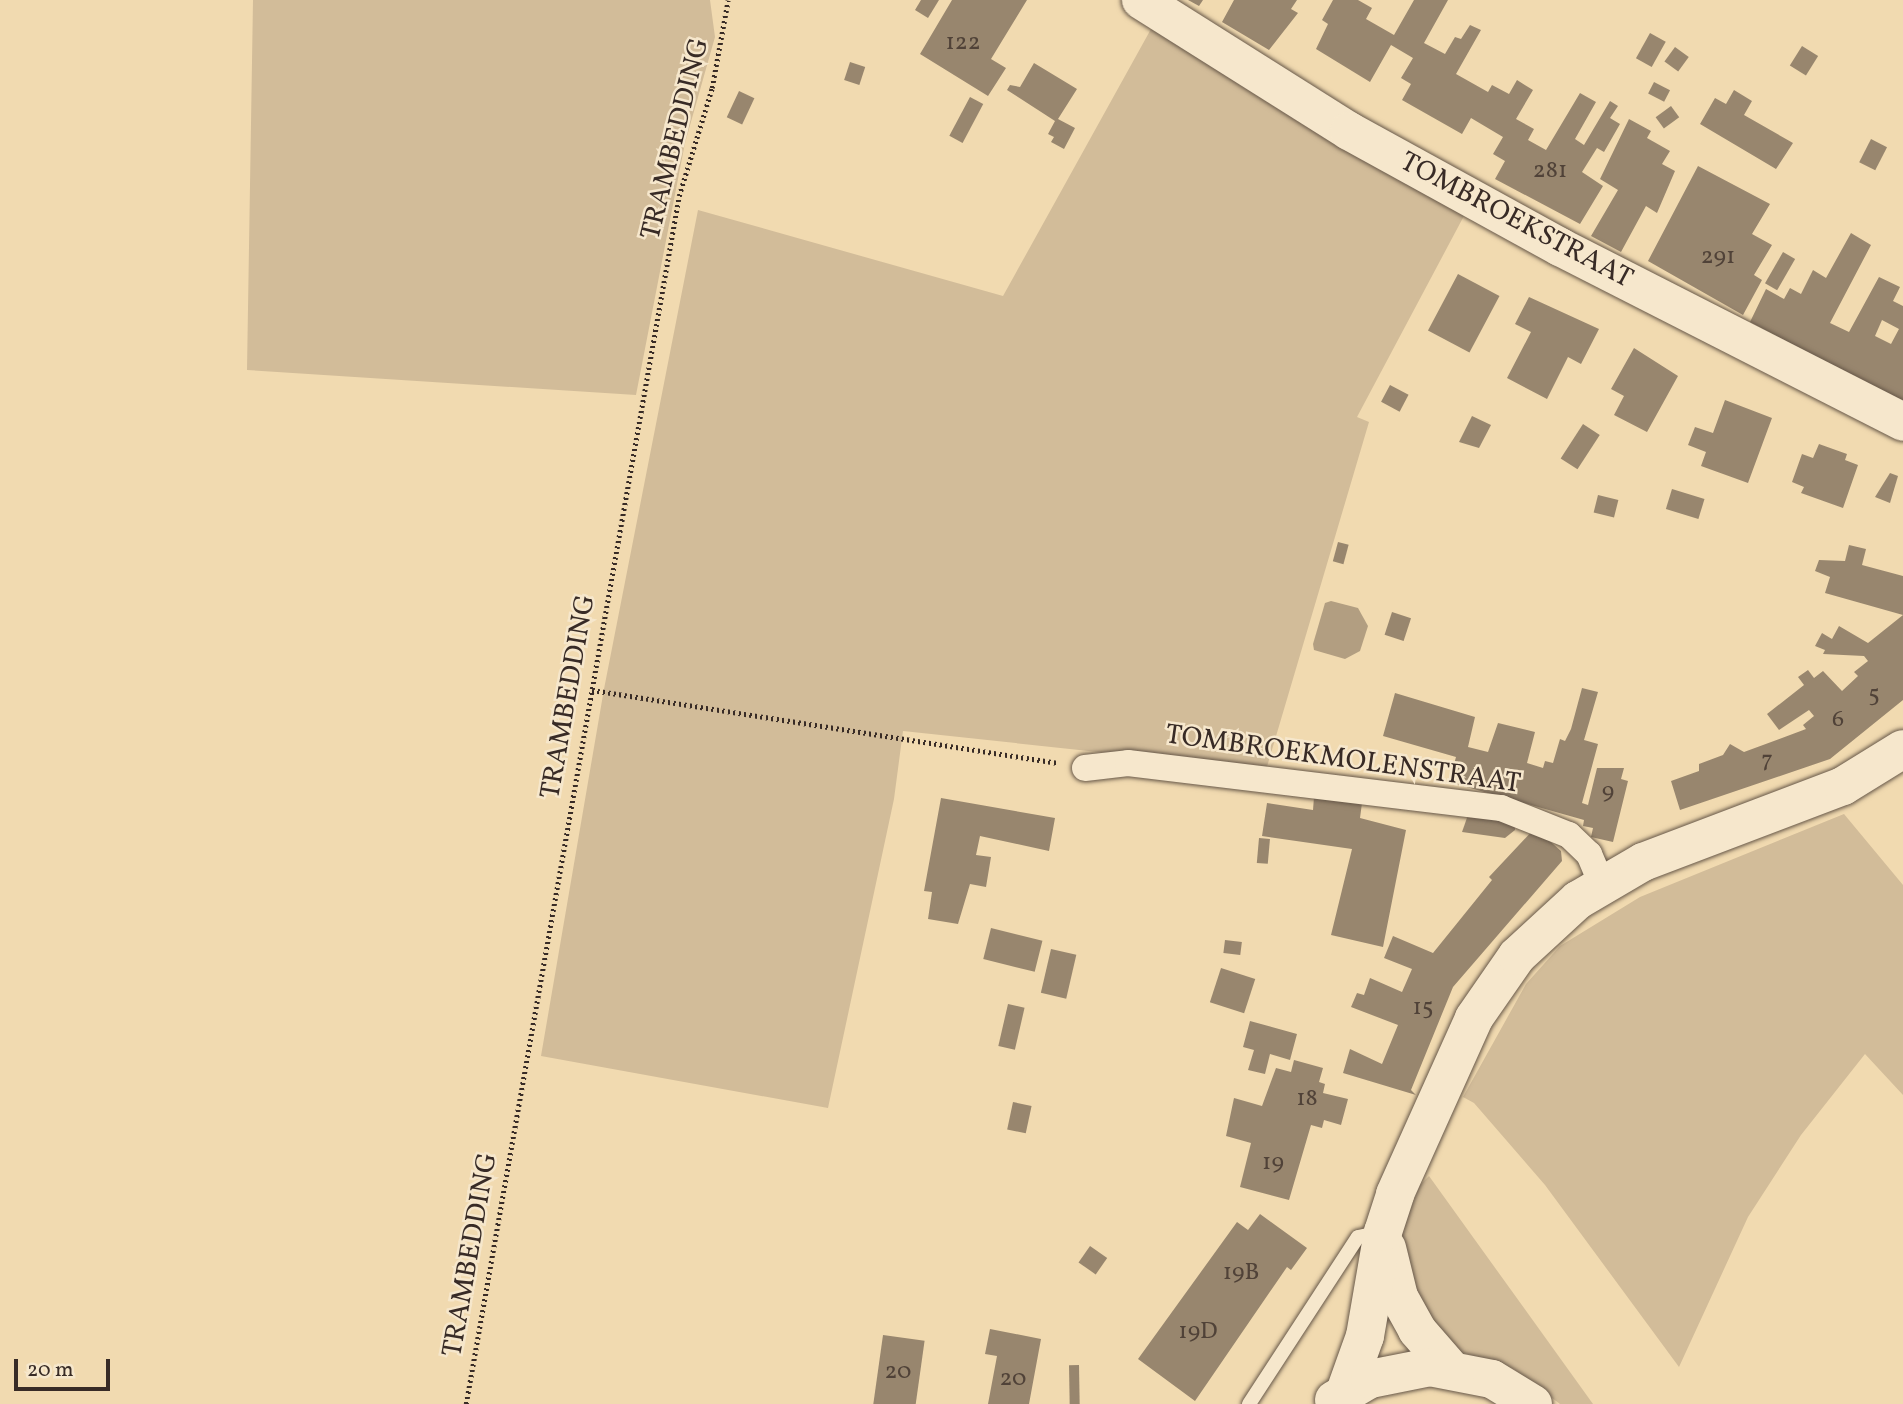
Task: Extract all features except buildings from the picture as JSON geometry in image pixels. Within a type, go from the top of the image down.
[{"type":"street","name":"TOMBROEKSTRAAT","points":[[1141,0],[1419,170],[1560,247],[1903,422]]},
{"type":"street","points":[[1337,1398],[1365,1336],[1383,1232],[1447,1073],[1497,980],[1546,927],[1602,884],[1643,862],[1843,786],[1903,748]]},
{"type":"street","name":"TOMBROEKMOLENSTRAAT","points":[[1085,768],[1128,763],[1501,808],[1569,835],[1589,854],[1602,884]]},
{"type":"street","points":[[1383,1232],[1399,1297],[1417,1330],[1450,1368]]},
{"type":"street","points":[[1337,1398],[1396,1371],[1450,1368],[1492,1379],[1533,1404]]},
{"type":"lane","points":[[1249,1404],[1358,1237],[1383,1232]]},
{"type":"path","name":"TRAMBEDDING","points":[[466,1404],[679,196],[712,88],[728,0]]},
{"type":"path","points":[[592,690],[1085,768]]},
{"type":"shaded area","points":[[253,0],[710,0],[715,37],[685,143],[636,395],[247,370]]},
{"type":"shaded area","points":[[1151,29],[1465,214],[1357,417],[1369,422],[1266,770],[903,731],[894,799],[828,1108],[541,1056],[604,689],[698,210],[1003,296]]},
{"type":"shaded area","points":[[1331,601],[1358,608],[1368,626],[1360,651],[1345,659],[1314,650],[1313,644],[1325,603]]},
{"type":"shaded area","points":[[1844,814],[1903,885],[1903,1095],[1865,1054],[1801,1135],[1748,1217],[1679,1367],[1545,1185],[1474,1103],[1463,1097],[1526,984],[1560,946],[1640,897]]},
{"type":"shaded area","points":[[1429,1176],[1593,1404],[1560,1404],[1514,1369],[1452,1349],[1435,1335],[1404,1269],[1402,1230],[1420,1185]]}]
